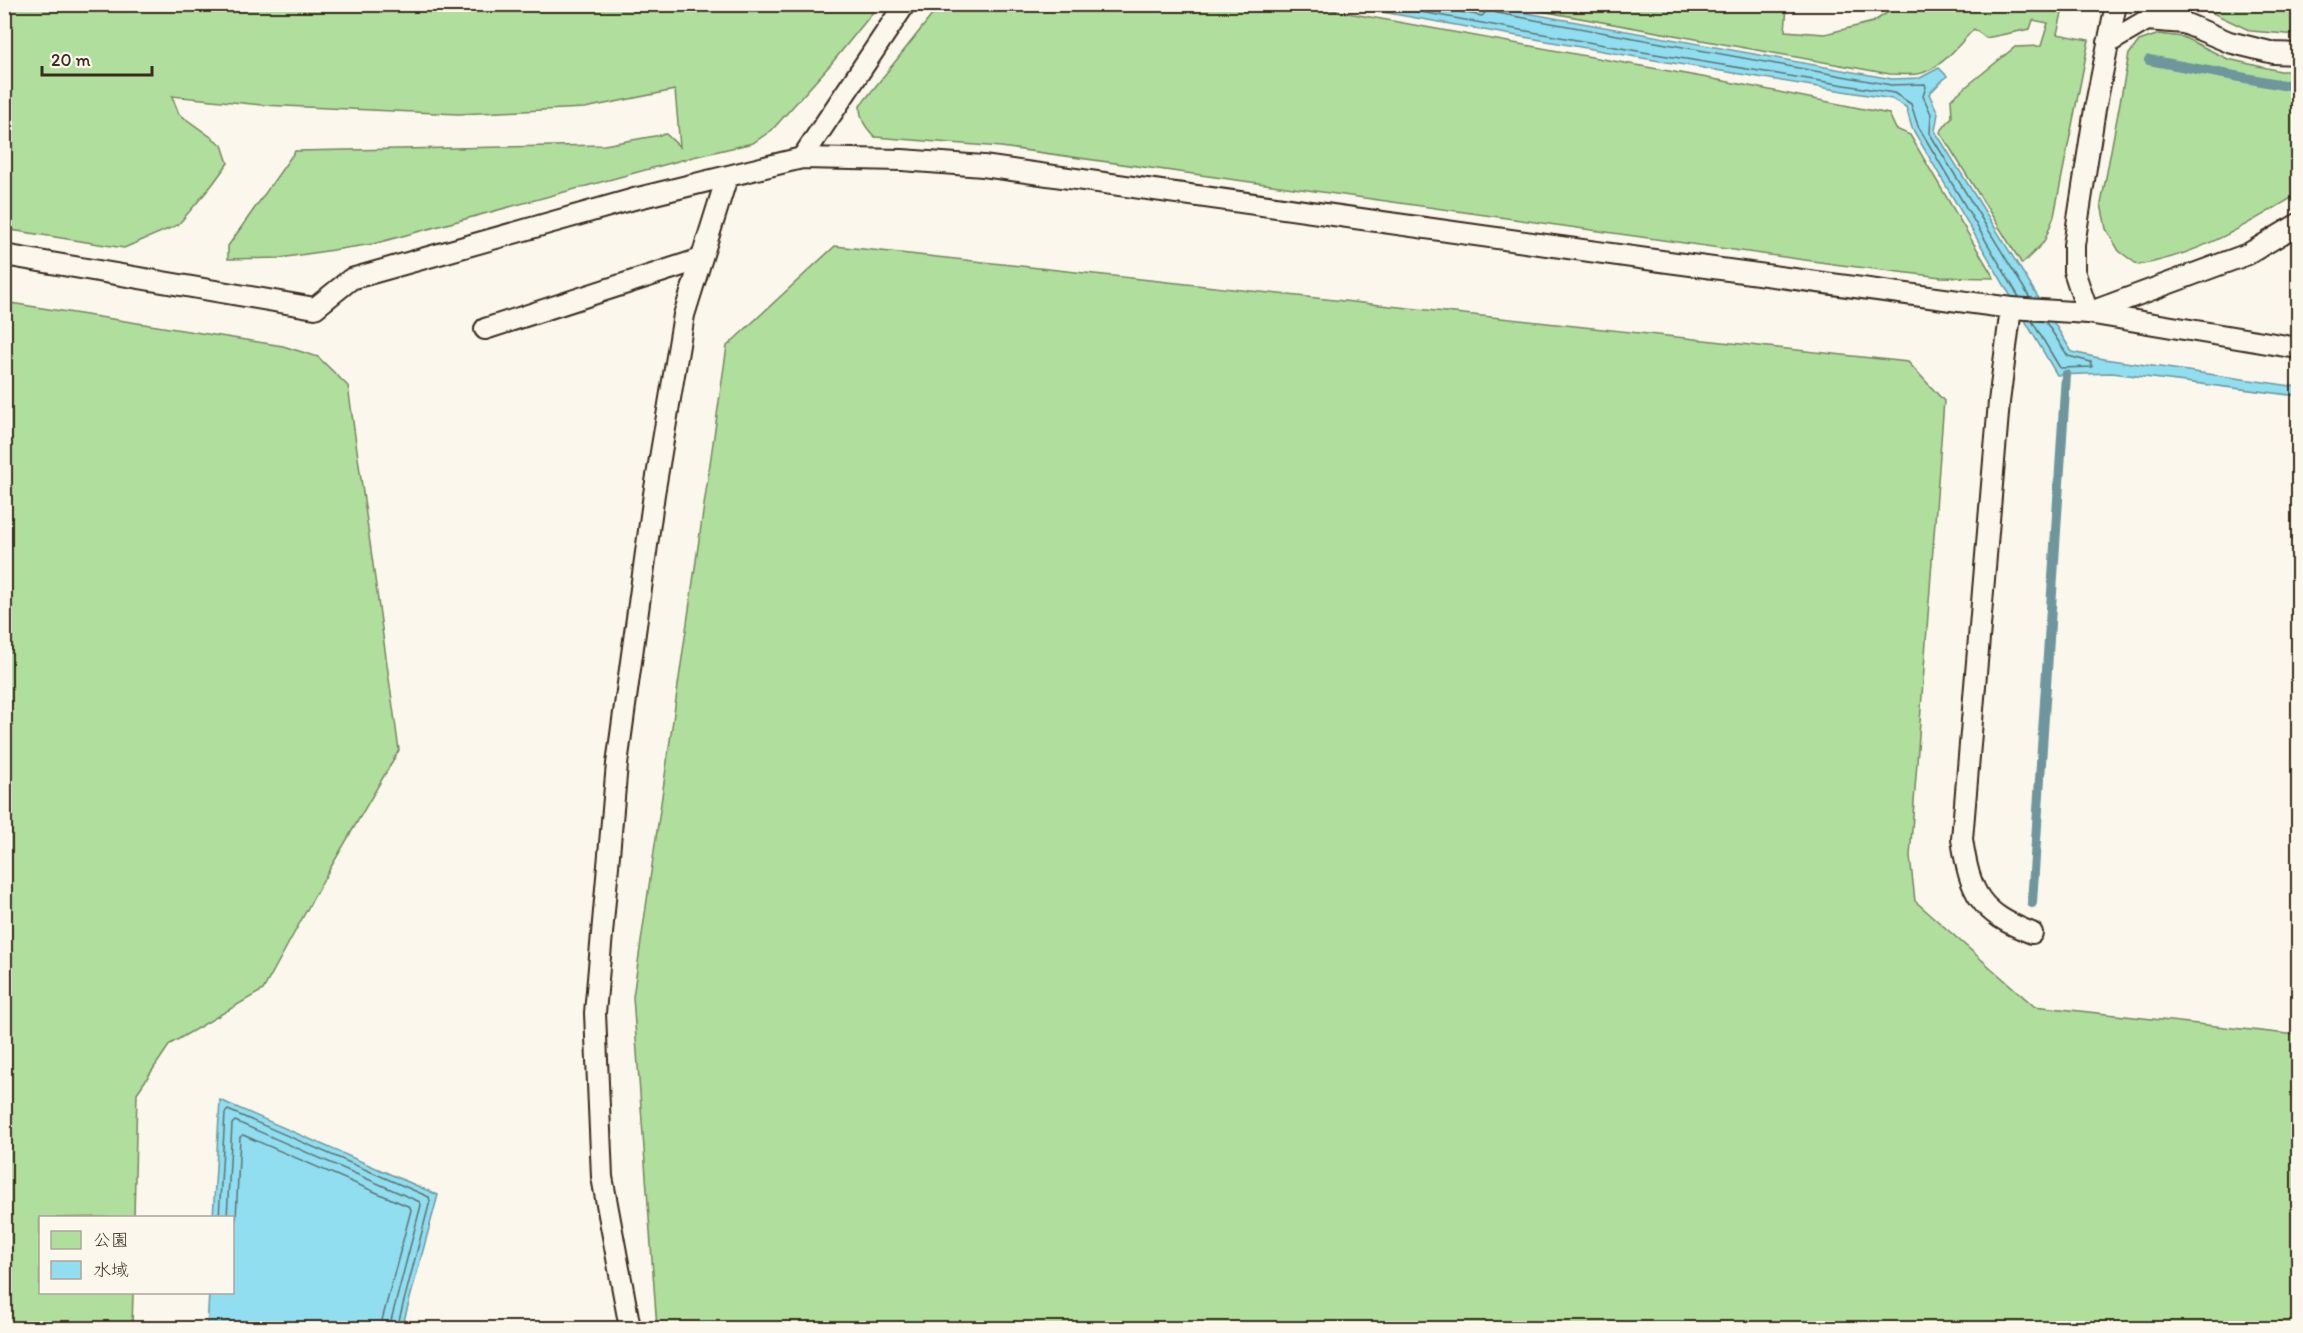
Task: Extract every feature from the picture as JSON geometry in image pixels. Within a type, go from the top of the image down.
[{"type":"lane","points":[[802,158],[905,4]]},
{"type":"lane","points":[[2088,313],[2074,271],[2074,245],[2095,109],[2116,4]]},
{"type":"lane","points":[[2167,4],[2184,23]]},
{"type":"lane","points":[[2108,43],[2147,20],[2184,23],[2229,42],[2274,53],[2298,54]]},
{"type":"lane","points":[[4,255],[315,308],[351,279],[634,200],[802,158],[902,160],[983,166],[2012,308],[2088,313],[2298,348]]},
{"type":"lane","points":[[630,1329],[602,1177],[596,1013],[616,764],[654,494],[684,315],[727,177]]},
{"type":"lane","points":[[2088,313],[2248,254],[2298,224]]},
{"type":"lane","points":[[485,328],[701,259]]},
{"type":"lane","points":[[2012,308],[1999,402],[1962,839],[1967,873],[1984,906],[2008,924],[2032,933]]},
{"type":"green space","points":[[4,5],[879,5],[831,64],[772,130],[753,143],[693,157],[373,244],[280,258],[228,259],[228,246],[295,151],[604,145],[666,134],[680,147],[675,90],[585,108],[458,114],[262,105],[172,96],[179,114],[222,145],[228,163],[178,225],[124,248],[5,229]]},
{"type":"green space","points":[[940,5],[1304,5],[1724,81],[1889,114],[1896,129],[1910,135],[1994,278],[1941,277],[1841,265],[1001,147],[875,137],[864,123],[860,106]]},
{"type":"green space","points":[[1508,5],[1772,5],[1787,7],[1785,31],[1825,34],[1873,22],[1899,5],[2064,5],[2057,34],[2089,40],[2054,216],[2044,242],[2022,264],[1940,132],[1952,117],[1951,99],[2015,47],[2041,46],[2048,23],[2033,20],[2030,29],[1986,38],[1974,29],[1949,56],[1926,72],[1890,74]]},
{"type":"green space","points":[[2201,5],[2298,5],[2298,35],[2251,31],[2206,10]]},
{"type":"green space","points":[[2159,34],[2183,37],[2228,59],[2280,71],[2298,71],[2298,194],[2241,227],[2202,246],[2138,265],[2119,251],[2106,229],[2101,204],[2129,54],[2139,41]]},
{"type":"green space","points":[[835,246],[1908,362],[1944,401],[1910,856],[1915,901],[2034,1006],[2298,1035],[2298,1328],[657,1328],[633,997],[727,346]]},
{"type":"green space","points":[[4,302],[283,346],[318,357],[348,386],[399,750],[263,990],[170,1044],[137,1093],[134,1216],[39,1216],[39,1294],[133,1294],[132,1328],[5,1328]]},
{"type":"water","points":[[1343,5],[1482,5],[1892,79],[1920,78],[1939,68],[1947,76],[1929,94],[1938,113],[1935,131],[2072,352],[2104,359],[2298,387],[2298,396],[2112,373],[2057,375],[1912,128],[1906,107],[1892,99]]},
{"type":"water","points":[[220,1100],[438,1195],[402,1328],[207,1328],[209,1294],[234,1294],[234,1216],[213,1216]]},
{"type":"waterway","points":[[2149,60],[2283,85],[2298,84]]},
{"type":"waterway","points":[[2032,903],[2066,375]]}]
